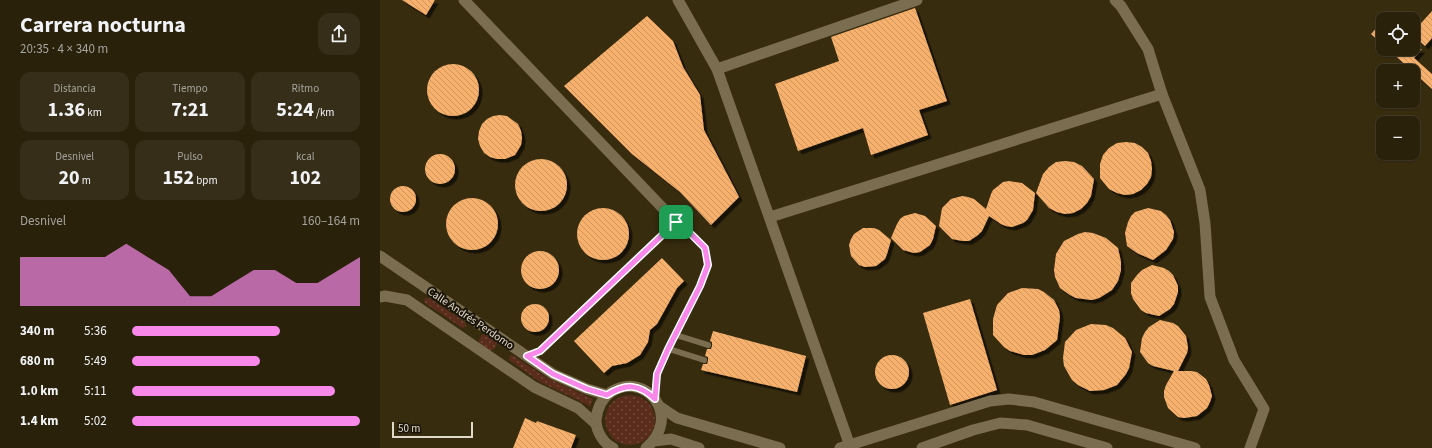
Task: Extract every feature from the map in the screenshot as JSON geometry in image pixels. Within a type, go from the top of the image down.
[{"type":"street","points":[[464,0],[676,222]]},
{"type":"street","points":[[678,0],[716,69],[770,217],[845,447],[990,401],[1009,399],[1034,402],[1195,448]]},
{"type":"street","points":[[716,69],[917,0]]},
{"type":"street","points":[[1115,0],[1121,6],[1148,49],[1162,94],[1200,190],[1205,223],[1210,297],[1234,360],[1264,409],[1250,448]]},
{"type":"street","points":[[770,217],[1162,94]]},
{"type":"street","name":"Calle Andrés Perdomo","points":[[380,256],[553,374],[587,389],[607,395]]},
{"type":"street","name":"Calle Andrés Perdomo","points":[[380,298],[385,296],[407,300],[534,386],[578,408],[596,424]]},
{"type":"street","points":[[613,448],[603,444],[596,424],[597,413],[600,403],[607,395],[616,389],[626,386],[637,387],[647,392],[657,403],[677,418],[774,447]]},
{"type":"street","points":[[650,445],[659,433],[662,424],[662,415],[657,403]]},
{"type":"street","points":[[922,448],[973,430],[1000,423],[1027,426],[1107,448]]},
{"type":"street","points":[[650,445],[671,440],[699,448]]},
{"type":"lane","points":[[527,356],[540,351],[676,222],[705,248],[708,265],[700,286],[657,374],[657,403]]},
{"type":"lane","points":[[676,335],[708,345]]},
{"type":"lane","points":[[668,349],[704,360]]},
{"type":"shaded area","points":[[429,298],[465,322],[466,326],[463,328],[461,327],[425,303],[424,300]]},
{"type":"shaded area","points":[[484,333],[497,342],[496,347],[492,350],[489,351],[479,344],[479,339]]},
{"type":"shaded area","points":[[510,355],[547,378],[593,399],[590,407],[540,382],[509,360]]},
{"type":"shaded area","points":[[625,395],[635,395],[648,402],[655,415],[655,425],[648,438],[635,445],[625,445],[616,441],[609,434],[605,425],[605,415],[609,406],[616,399]]},
{"type":"building","points":[[402,0],[435,0],[426,15]]},
{"type":"building","points":[[915,8],[947,101],[919,110],[928,135],[871,155],[863,128],[798,151],[775,84],[839,61],[831,37]]},
{"type":"building","points":[[1432,11],[1432,38],[1425,46],[1420,41],[1420,24]]},
{"type":"building","points":[[647,16],[673,41],[683,67],[700,95],[704,130],[739,197],[711,225],[680,192],[632,154],[564,86]]},
{"type":"building","points":[[1376,29],[1376,39],[1371,34]]},
{"type":"building","points":[[1396,56],[1416,56],[1414,58],[1432,74],[1432,89],[1420,78],[1420,64],[1404,64]]},
{"type":"building","points":[[448,64],[458,64],[472,71],[479,85],[479,95],[472,109],[458,116],[448,116],[438,112],[431,105],[427,95],[427,85],[431,75],[438,68]]},
{"type":"building","points":[[493,116],[507,116],[518,124],[522,138],[521,145],[515,155],[505,159],[490,157],[484,153],[478,139],[482,124]]},
{"type":"building","points":[[1117,143],[1135,143],[1148,153],[1152,169],[1151,177],[1141,190],[1133,194],[1125,195],[1109,189],[1100,178],[1100,164],[1103,155],[1109,148]]},
{"type":"building","points":[[440,154],[450,159],[455,169],[450,179],[440,184],[430,179],[425,169],[430,159]]},
{"type":"building","points":[[536,159],[546,159],[560,166],[567,180],[567,190],[560,204],[546,211],[536,211],[526,207],[519,200],[515,190],[515,180],[519,170],[526,163]]},
{"type":"building","points":[[1056,162],[1074,162],[1082,166],[1094,179],[1091,196],[1087,203],[1081,209],[1073,213],[1065,214],[1049,208],[1036,193],[1043,174],[1049,167]]},
{"type":"building","points":[[1009,181],[1022,183],[1035,193],[1033,210],[1027,220],[1023,223],[1012,227],[1006,226],[989,216],[982,231],[969,241],[952,239],[939,226],[942,208],[951,199],[962,196],[968,197],[974,199],[986,209],[993,190],[1003,182]]},
{"type":"building","points":[[403,186],[412,190],[416,199],[412,208],[403,212],[394,208],[390,199],[394,190]]},
{"type":"building","points":[[467,198],[477,198],[491,205],[498,219],[498,229],[491,243],[477,250],[467,250],[457,246],[450,239],[446,229],[446,219],[450,209],[457,202]]},
{"type":"building","points":[[598,208],[608,208],[622,215],[629,229],[629,239],[622,253],[608,260],[598,260],[588,256],[581,249],[577,239],[577,229],[581,219],[588,212]]},
{"type":"building","points":[[1148,208],[1161,211],[1166,215],[1170,220],[1174,232],[1173,239],[1166,250],[1153,260],[1137,253],[1127,246],[1125,233],[1131,216],[1135,212]]},
{"type":"building","points":[[915,213],[925,216],[936,226],[930,245],[920,252],[914,253],[903,250],[891,238],[900,219],[904,216]]},
{"type":"building","points":[[863,228],[874,228],[879,230],[891,240],[885,259],[876,266],[865,267],[859,265],[851,256],[849,245],[851,239],[854,234]]},
{"type":"building","points":[[1085,232],[1093,233],[1106,238],[1118,248],[1121,262],[1121,270],[1118,281],[1112,290],[1099,298],[1092,300],[1076,298],[1060,288],[1055,277],[1054,270],[1056,254],[1064,241]]},
{"type":"building","points":[[540,251],[553,257],[559,270],[553,283],[540,289],[527,283],[521,270],[527,257]]},
{"type":"building","points":[[662,258],[684,281],[677,288],[657,324],[650,330],[648,342],[640,355],[627,363],[612,366],[604,373],[574,341]]},
{"type":"building","points":[[1152,265],[1169,271],[1173,275],[1178,286],[1178,292],[1174,304],[1170,309],[1159,316],[1146,313],[1141,310],[1133,299],[1131,293],[1131,283],[1137,275],[1142,270]]},
{"type":"building","points":[[1022,288],[1038,289],[1044,292],[1054,300],[1059,310],[1060,317],[1057,340],[1045,350],[1032,355],[1024,355],[1010,351],[993,335],[993,319],[997,305],[1008,293]]},
{"type":"building","points":[[970,299],[997,390],[950,405],[923,313]]},
{"type":"building","points":[[535,304],[545,308],[549,318],[545,328],[535,332],[525,328],[521,318],[525,308]]},
{"type":"building","points":[[1160,320],[1173,323],[1178,326],[1186,336],[1188,348],[1187,353],[1178,371],[1197,372],[1206,379],[1209,385],[1212,396],[1210,402],[1207,408],[1197,416],[1184,418],[1178,417],[1168,408],[1164,397],[1164,391],[1174,371],[1153,366],[1148,363],[1140,352],[1142,338],[1145,332],[1149,327]]},
{"type":"building","points":[[1091,324],[1106,325],[1113,328],[1125,338],[1132,352],[1129,368],[1126,374],[1117,385],[1104,390],[1090,391],[1078,385],[1072,380],[1064,366],[1063,358],[1065,342],[1076,330]]},
{"type":"building","points":[[713,331],[806,356],[797,392],[701,370],[703,364],[707,364],[708,361],[708,357],[705,356],[707,349],[711,349],[712,346],[712,342],[710,341]]},
{"type":"building","points":[[889,355],[895,355],[899,356],[906,362],[909,372],[908,379],[902,386],[895,389],[889,389],[885,388],[878,382],[875,375],[875,369],[876,365],[882,358]]},
{"type":"building","points":[[525,418],[536,423],[537,421],[576,435],[571,448],[513,448]]},
{"type":"route","points":[[676,222],[705,248],[708,265],[700,286],[657,374],[655,399],[647,392],[637,387],[626,386],[616,389],[607,395],[587,389],[553,374],[527,356],[540,351],[676,222]]}]
